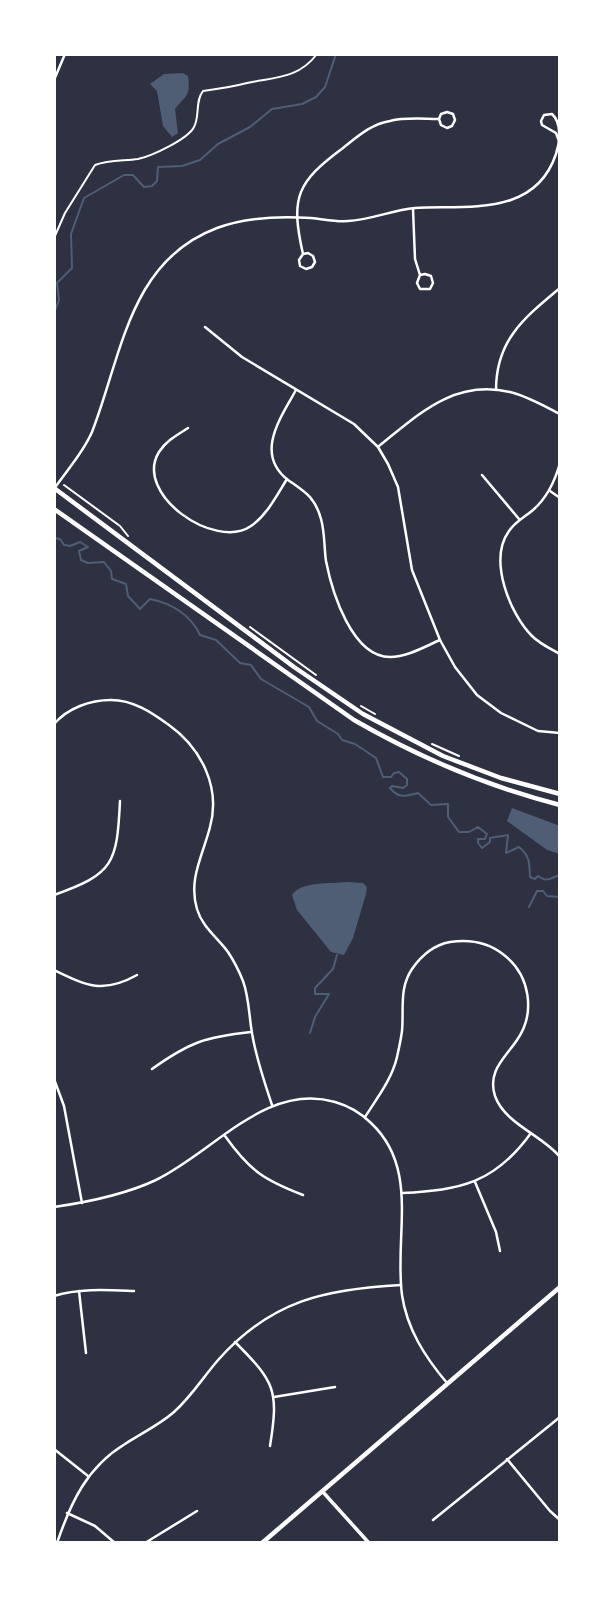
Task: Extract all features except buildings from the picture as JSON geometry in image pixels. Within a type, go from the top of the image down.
[{"type":"main road","points":[[54,489],[294,667],[363,714],[443,756],[501,778],[560,794]]},
{"type":"main road","points":[[54,509],[354,720],[402,748],[460,774],[514,793],[560,805]]},
{"type":"main road","points":[[262,1543],[560,1287]]},
{"type":"street","points":[[54,80],[65,54]]},
{"type":"street","points":[[447,112],[453,114],[455,120],[452,126],[447,128],[441,125],[439,120],[441,114],[447,112]]},
{"type":"street","points":[[54,489],[86,444],[136,303],[156,271],[184,245],[216,228],[244,220],[297,218],[356,221],[413,209],[492,206],[511,201],[529,191],[543,178],[555,157],[559,141],[555,116],[544,114],[542,125],[556,133],[559,141]]},
{"type":"street","points":[[303,254],[313,256],[315,262],[312,267],[306,269],[300,266],[299,260],[303,254],[297,218],[299,194],[308,176],[367,130],[391,120],[439,120]]},
{"type":"street","points":[[413,209],[415,259],[421,275]]},
{"type":"street","points":[[421,275],[431,276],[433,283],[430,289],[423,290],[418,286],[417,279],[421,275]]},
{"type":"street","points":[[496,390],[499,360],[512,333],[560,288]]},
{"type":"street","points":[[205,327],[242,358],[354,424],[378,447],[398,487],[412,570],[440,640],[455,667],[477,695],[500,713],[538,732],[560,733]]},
{"type":"street","points":[[296,390],[274,429],[270,443],[274,462],[287,479],[302,487],[318,510],[330,580],[353,633],[363,646],[379,655],[390,657],[408,654],[440,640]]},
{"type":"street","points":[[378,447],[440,400],[467,391],[496,390],[524,397],[560,414]]},
{"type":"street","points":[[188,428],[167,442],[158,453],[155,478],[164,499],[201,527],[224,533],[250,527],[265,513],[287,479]]},
{"type":"street","points":[[560,463],[550,491],[533,510],[519,519],[500,550],[500,571],[520,619],[530,634],[560,654]]},
{"type":"street","points":[[482,475],[519,519]]},
{"type":"street","points":[[550,491],[560,499]]},
{"type":"street","points":[[54,724],[84,704],[117,700],[135,704],[176,730],[202,759],[211,781],[213,812],[196,869],[194,895],[199,915],[228,952],[244,984],[257,1063],[272,1105]]},
{"type":"street","points":[[54,895],[85,884],[107,867],[116,851],[120,801]]},
{"type":"street","points":[[365,1118],[389,1080],[397,1059],[402,1031],[401,997],[407,976],[425,954],[445,943],[476,941],[497,949],[511,960],[524,980],[528,994],[525,1024],[518,1040],[498,1063],[493,1078],[496,1098],[502,1109],[547,1143],[560,1157]]},
{"type":"street","points":[[54,970],[79,982],[101,987],[123,982],[136,975]]},
{"type":"street","points":[[152,1069],[178,1051],[201,1040],[251,1032]]},
{"type":"street","points":[[54,1079],[64,1106],[82,1203]]},
{"type":"street","points":[[54,1207],[121,1194],[156,1180],[185,1164],[272,1105],[304,1098],[341,1104],[365,1118],[382,1134],[393,1150],[400,1171],[402,1194],[401,1285],[407,1319],[426,1358],[447,1383]]},
{"type":"street","points":[[402,1194],[442,1191],[475,1182],[508,1162],[531,1133]]},
{"type":"street","points":[[225,1136],[241,1159],[256,1173],[303,1195]]},
{"type":"street","points":[[475,1182],[496,1232],[500,1251]]},
{"type":"street","points":[[57,1543],[67,1513],[89,1476],[110,1454],[159,1424],[183,1404],[235,1342],[274,1314],[310,1297],[344,1289],[401,1285]]},
{"type":"street","points":[[79,1291],[86,1353]]},
{"type":"street","points":[[54,1296],[79,1291],[134,1291]]},
{"type":"street","points":[[235,1342],[261,1368],[274,1397],[270,1446]]},
{"type":"street","points":[[274,1397],[335,1387]]},
{"type":"street","points":[[433,1520],[560,1417]]},
{"type":"street","points":[[54,1449],[89,1476]]},
{"type":"street","points":[[507,1460],[560,1520]]},
{"type":"street","points":[[322,1491],[369,1543]]},
{"type":"street","points":[[145,1543],[197,1511]]},
{"type":"street","points":[[67,1513],[95,1526],[115,1543]]},
{"type":"path","points":[[54,238],[65,213],[96,165],[141,159],[188,136],[194,127],[198,100],[203,91],[279,79],[299,72],[317,54]]},
{"type":"path","points":[[60,481],[120,526],[130,538]]},
{"type":"path","points":[[249,626],[320,678]]},
{"type":"path","points":[[354,701],[375,714]]},
{"type":"path","points":[[425,740],[460,756]]},
{"type":"water","points":[[183,73],[188,76],[189,88],[175,109],[178,133],[172,137],[163,126],[157,91],[150,84],[164,74]]},
{"type":"water","points":[[512,808],[560,826],[560,854],[547,850],[507,821]]},
{"type":"water","points":[[363,883],[367,887],[353,938],[344,955],[331,952],[297,910],[292,895],[309,885]]},
{"type":"waterway","points":[[54,313],[59,300],[57,283],[72,268],[71,234],[84,198],[124,175],[133,175],[144,187],[152,186],[157,181],[158,167],[182,166],[200,160],[218,144],[250,127],[272,109],[302,104],[316,97],[325,87],[336,54]]},
{"type":"waterway","points":[[54,538],[60,539],[64,545],[80,542],[88,547],[79,551],[81,560],[88,563],[104,562],[111,571],[112,579],[126,584],[128,596],[140,609],[150,599],[180,611],[200,635],[216,640],[240,663],[251,665],[261,679],[309,707],[317,721],[338,734],[342,740],[355,744],[376,758],[383,777],[391,777],[399,772],[407,779],[407,785],[403,788],[392,786],[390,788],[396,794],[406,796],[418,793],[431,805],[448,804],[448,817],[459,832],[469,832],[478,827],[487,834],[485,839],[478,839],[482,848],[490,842],[490,838],[508,835],[506,853],[519,847],[529,861],[530,877],[535,879],[538,876],[547,880],[560,875]]},
{"type":"waterway","points":[[529,907],[537,891],[543,891],[547,896],[560,897]]},
{"type":"waterway","points":[[310,1033],[315,1017],[329,994],[315,994],[315,988],[333,969],[337,955]]}]
